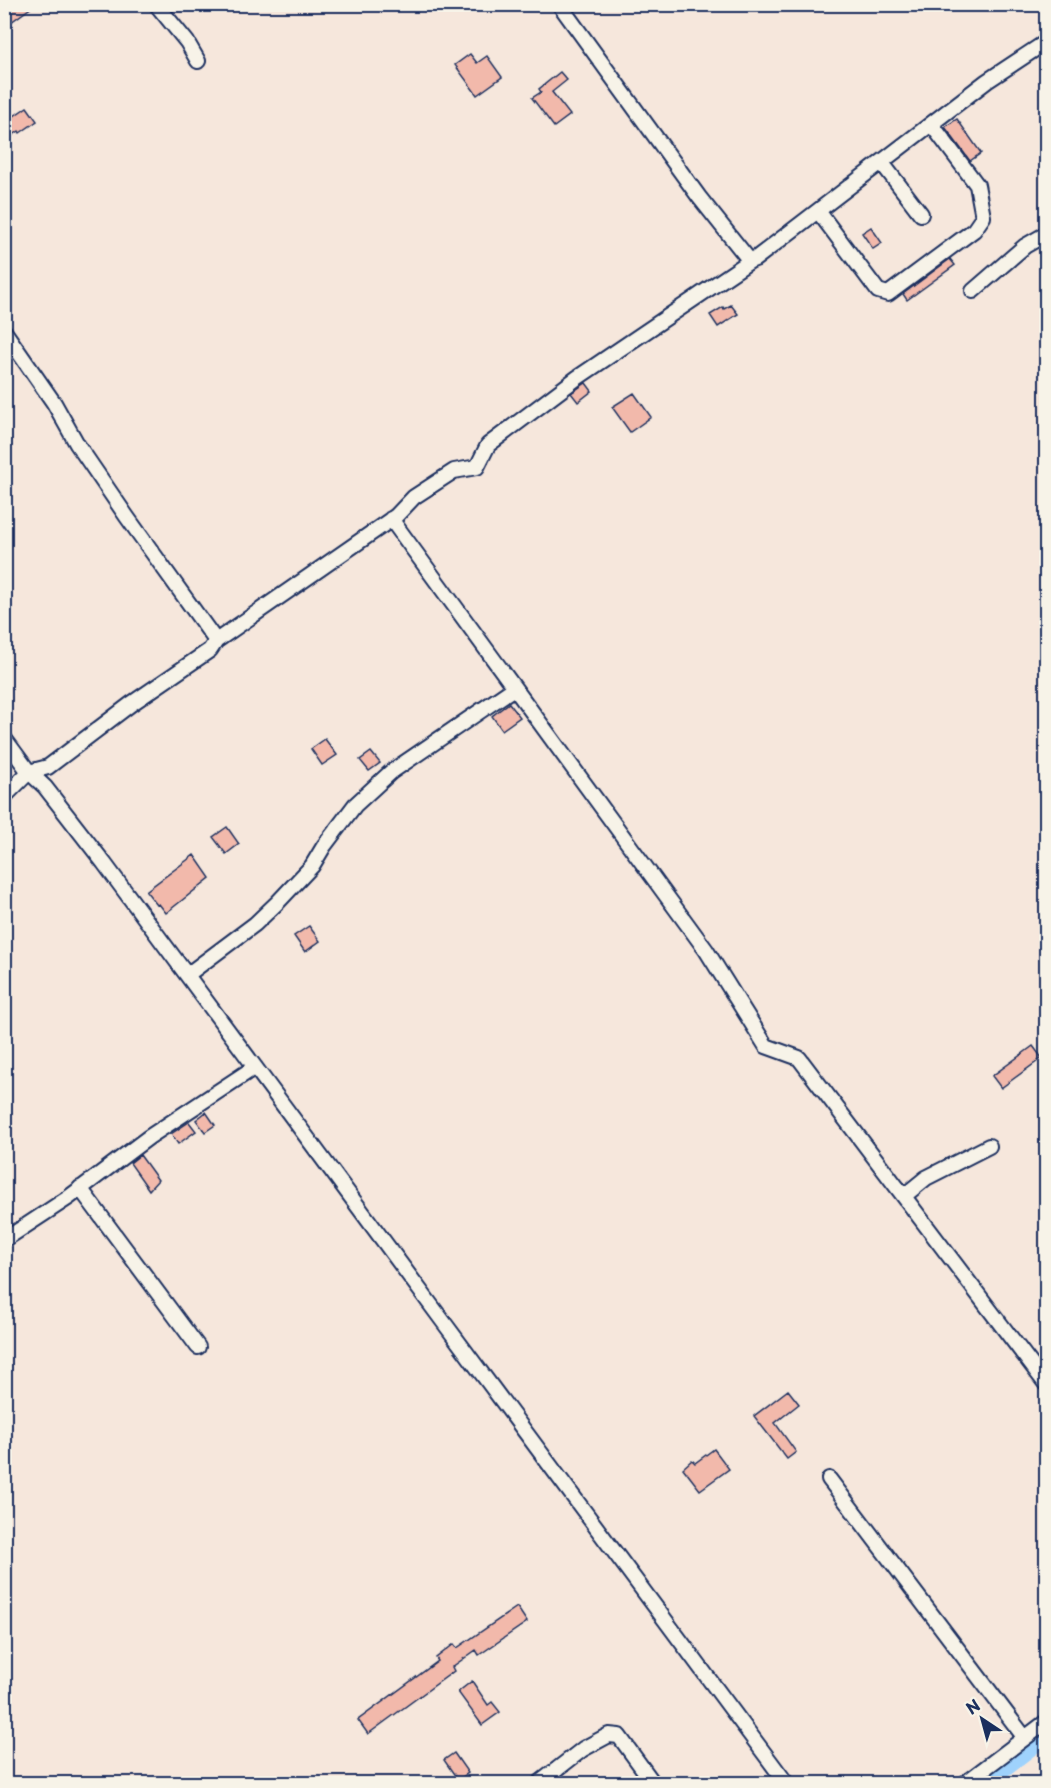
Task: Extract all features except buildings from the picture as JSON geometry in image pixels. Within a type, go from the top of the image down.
[{"type":"street","points":[[156,4],[187,42],[198,61]]},
{"type":"street","points":[[559,4],[699,196],[750,261]]},
{"type":"street","points":[[4,797],[29,772],[48,767],[131,704],[210,650],[216,640],[396,516],[414,497],[454,471],[477,466],[488,445],[577,378],[755,259],[987,81],[1047,42]]},
{"type":"street","points":[[818,211],[878,291],[888,294],[974,230],[983,217],[976,185],[932,125]]},
{"type":"street","points":[[882,163],[921,214]]},
{"type":"street","points":[[973,291],[1025,246],[1047,234]]},
{"type":"street","points":[[4,331],[54,403],[77,444],[216,640]]},
{"type":"street","points":[[391,519],[706,950],[766,1046],[799,1058],[1047,1384]]},
{"type":"street","points":[[187,975],[255,924],[278,902],[312,866],[355,805],[391,772],[514,688]]},
{"type":"street","points":[[4,738],[29,772],[45,787],[82,834],[787,1784]]},
{"type":"street","points":[[4,1240],[81,1188],[148,1137],[255,1067]]},
{"type":"street","points":[[904,1196],[926,1178],[989,1146]]},
{"type":"street","points":[[81,1188],[198,1347]]},
{"type":"street","points":[[829,1479],[1025,1738]]},
{"type":"street","points":[[964,1784],[1047,1722]]},
{"type":"street","points":[[538,1784],[584,1749],[609,1735],[619,1736],[654,1784]]},
{"type":"waterway","points":[[985,1784],[1046,1737]]}]
